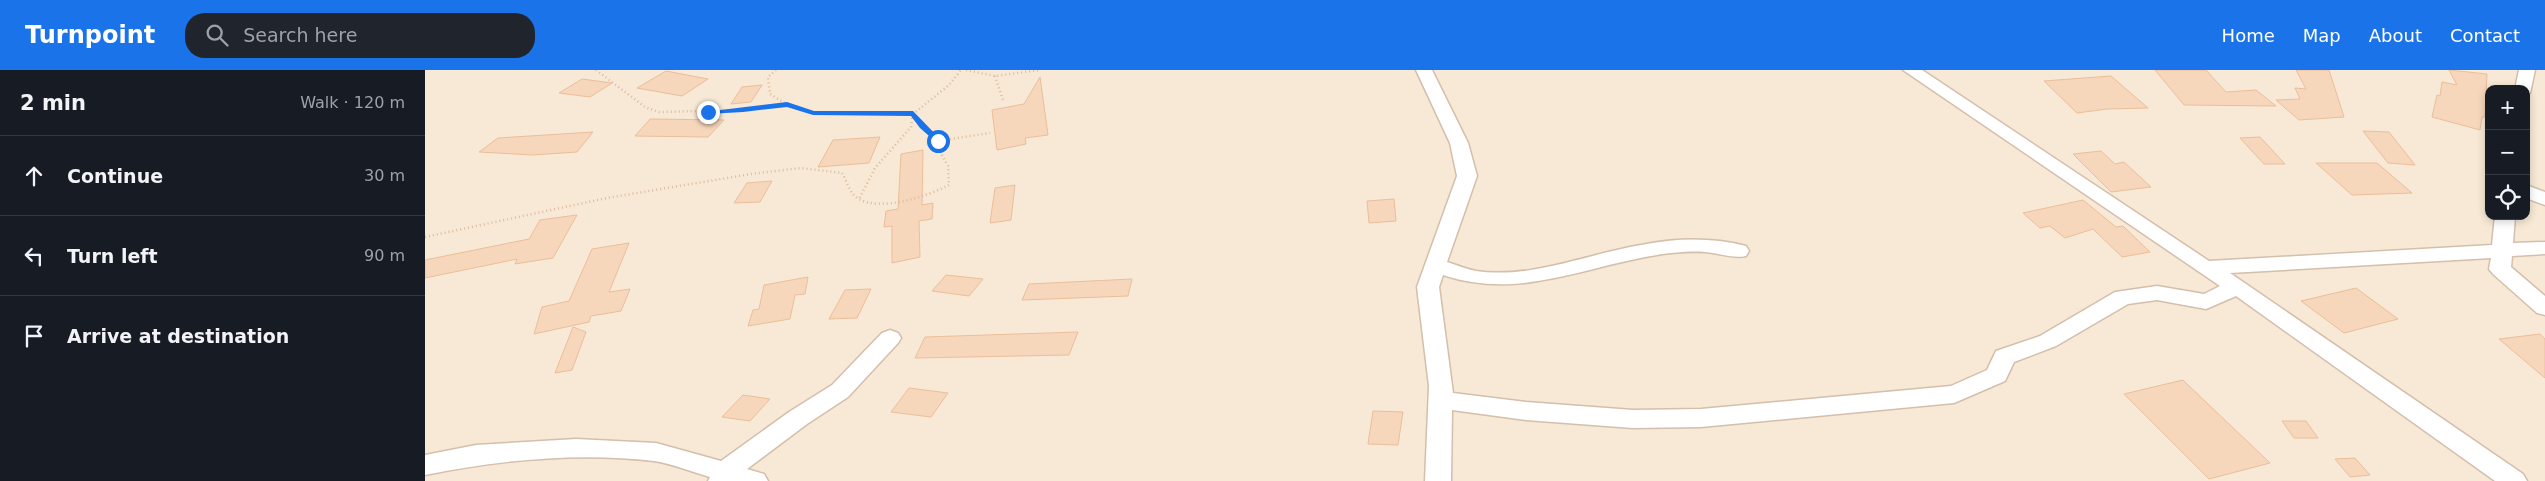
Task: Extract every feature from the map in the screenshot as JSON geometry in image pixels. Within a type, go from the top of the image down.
[{"type":"street","points":[[1424,70],[1459,143],[1467,176],[1445,244],[1434,265],[1428,287],[1441,400],[1438,481]]},
{"type":"street","points":[[1911,70],[2205,268],[2237,287],[2514,481]]},
{"type":"street","points":[[2525,85],[2527,70]]},
{"type":"street","points":[[2530,193],[2545,199]]},
{"type":"street","points":[[2504,220],[2500,249],[2500,269],[2545,308]]},
{"type":"street","points":[[1434,265],[1482,278],[1528,277],[1674,245],[1717,245],[1739,251]]},
{"type":"street","points":[[2205,268],[2500,249],[2545,248]]},
{"type":"street","points":[[1441,400],[1526,411],[1633,419],[1701,418],[1954,394],[1997,374],[2004,357],[2048,341],[2123,297],[2157,293],[2206,302],[2237,287]]},
{"type":"street","points":[[723,477],[798,418],[840,391],[890,338]]},
{"type":"street","points":[[425,465],[476,455],[576,448],[657,452],[723,477],[755,481]]},
{"type":"path","points":[[596,70],[645,107],[659,112],[743,110],[787,104]]},
{"type":"path","points":[[776,70],[768,77],[770,94],[787,104],[813,113],[913,114],[949,85],[961,70]]},
{"type":"path","points":[[966,70],[995,76],[1040,70]]},
{"type":"path","points":[[995,76],[997,90],[1003,100]]},
{"type":"path","points":[[425,238],[607,198],[801,168],[842,173],[849,182],[852,192],[859,199],[875,203],[936,193],[949,185],[948,166],[939,150],[938,141],[913,114]]},
{"type":"path","points":[[859,199],[875,168],[911,127],[913,114]]},
{"type":"path","points":[[938,141],[990,133]]},
{"type":"shaded area","points":[[425,70],[2545,70],[2545,481],[425,481]]},
{"type":"building","points":[[2155,70],[2206,70],[2226,92],[2256,90],[2276,106],[2184,105]]},
{"type":"building","points":[[2296,70],[2329,70],[2344,117],[2299,120],[2276,100],[2300,99],[2295,88],[2306,89]]},
{"type":"building","points":[[2449,70],[2487,74],[2485,117],[2482,117],[2480,130],[2432,117],[2437,95],[2440,96],[2442,82],[2457,85]]},
{"type":"building","points":[[666,71],[708,79],[682,96],[637,88]]},
{"type":"building","points":[[2111,76],[2148,108],[2107,109],[2077,113],[2044,81]]},
{"type":"building","points":[[1040,77],[1048,135],[1025,138],[1026,144],[997,150],[992,110],[1024,104]]},
{"type":"building","points":[[582,79],[612,83],[590,97],[559,93]]},
{"type":"building","points":[[762,85],[751,102],[731,104],[742,87]]},
{"type":"building","points":[[650,119],[724,120],[708,137],[635,136]]},
{"type":"building","points":[[2363,131],[2389,132],[2415,165],[2388,163]]},
{"type":"building","points":[[593,132],[577,152],[532,155],[479,152],[498,138]]},
{"type":"building","points":[[880,137],[869,163],[818,167],[833,140]]},
{"type":"building","points":[[2260,137],[2285,164],[2264,164],[2240,138]]},
{"type":"building","points":[[923,150],[922,205],[933,203],[932,219],[919,221],[920,257],[892,263],[892,226],[884,227],[886,211],[898,209],[901,154]]},
{"type":"building","points":[[2101,151],[2115,164],[2124,162],[2151,187],[2111,192],[2073,154]]},
{"type":"building","points":[[2316,163],[2377,163],[2412,193],[2352,195]]},
{"type":"building","points":[[772,181],[760,202],[734,203],[747,183]]},
{"type":"building","points":[[1015,185],[1011,220],[990,223],[995,188]]},
{"type":"building","points":[[1394,199],[1396,221],[1369,223],[1367,201]]},
{"type":"building","points":[[2083,200],[2116,227],[2123,226],[2150,252],[2122,257],[2093,229],[2065,238],[2050,226],[2040,228],[2023,213]]},
{"type":"building","points":[[577,215],[553,258],[515,264],[517,259],[425,278],[425,260],[529,239],[540,220]]},
{"type":"building","points":[[629,243],[609,292],[630,289],[621,311],[591,316],[589,322],[534,334],[542,307],[569,301],[592,249]]},
{"type":"building","points":[[946,275],[983,279],[969,296],[932,291]]},
{"type":"building","points":[[808,277],[805,294],[795,295],[790,319],[748,326],[753,310],[759,309],[764,285]]},
{"type":"building","points":[[1132,279],[1128,296],[1022,300],[1029,284]]},
{"type":"building","points":[[2356,288],[2398,319],[2344,333],[2301,301]]},
{"type":"building","points":[[871,289],[857,318],[829,319],[845,290]]},
{"type":"building","points":[[573,327],[586,332],[572,370],[555,373]]},
{"type":"building","points":[[1078,332],[1069,355],[915,358],[925,337]]},
{"type":"building","points":[[2540,334],[2545,339],[2545,378],[2499,339]]},
{"type":"building","points":[[2183,380],[2270,463],[2209,479],[2124,394]]},
{"type":"building","points":[[909,388],[948,393],[931,417],[891,412]]},
{"type":"building","points":[[743,395],[770,399],[750,421],[722,417]]},
{"type":"building","points":[[1373,411],[1403,412],[1398,445],[1368,444]]},
{"type":"building","points":[[2282,421],[2306,421],[2318,438],[2294,438]]},
{"type":"building","points":[[2355,458],[2370,475],[2350,477],[2335,459]]},
{"type":"route","points":[[708,112],[743,110],[787,104],[813,113],[913,114],[938,141]]}]
